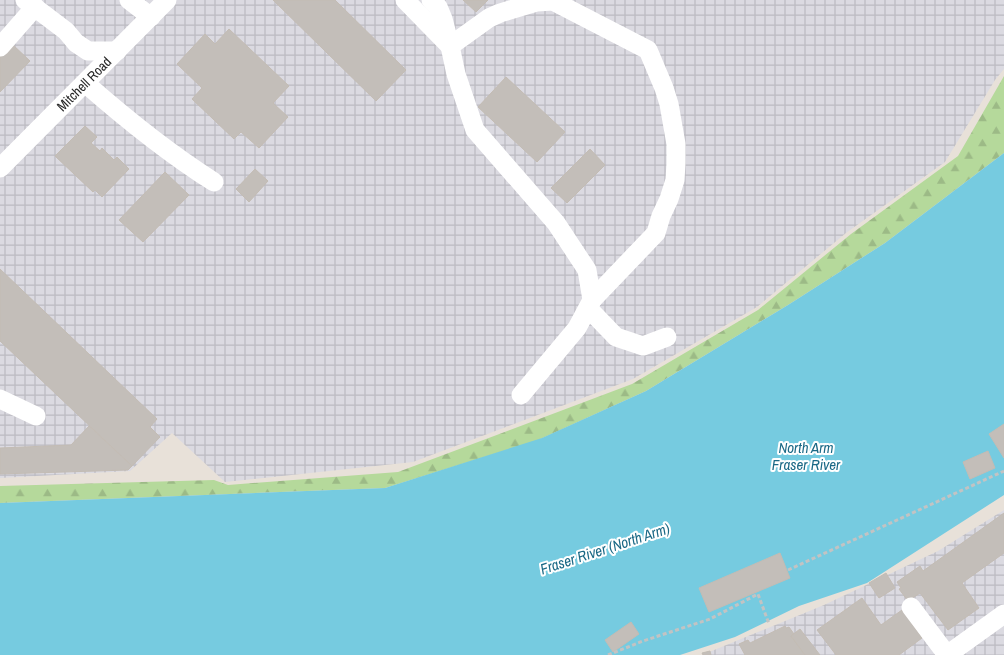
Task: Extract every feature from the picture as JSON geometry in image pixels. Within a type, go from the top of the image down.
[{"type":"street","points":[[129,0],[151,17]]},
{"type":"street","name":"Mitchell Road","points":[[0,168],[167,0]]},
{"type":"street","points":[[405,0],[450,46]]},
{"type":"street","points":[[431,0],[438,7],[443,19],[456,74],[475,130],[556,223],[587,270],[590,304],[616,337],[643,346],[667,337]]},
{"type":"street","points":[[450,46],[489,18],[500,13],[537,2],[553,1],[648,50],[669,104],[676,144],[675,180],[656,233],[590,304],[577,328],[521,395]]},
{"type":"street","points":[[0,47],[30,4],[66,31],[76,43],[88,51],[117,51]]},
{"type":"street","points":[[85,83],[114,109],[193,169],[214,182]]},
{"type":"street","points":[[0,399],[36,416]]},
{"type":"street","points":[[911,607],[947,655],[1004,614]]},
{"type":"path","points":[[788,570],[1004,471]]},
{"type":"path","points":[[608,655],[643,641],[710,619],[758,594],[769,624]]},
{"type":"shaded area","points":[[0,0],[1004,0],[1004,69],[995,80],[945,162],[846,233],[757,307],[633,379],[413,462],[225,482],[172,433],[130,471],[0,478]]},
{"type":"shaded area","points":[[1004,510],[1004,655],[702,655],[824,605],[938,551]]},
{"type":"green space","points":[[1004,76],[1004,153],[885,243],[788,305],[646,391],[536,441],[385,488],[0,503],[0,486],[214,480],[228,485],[398,472],[632,384],[758,310],[851,234],[958,156]]},
{"type":"water","name":"North Arm Fraser River","points":[[1004,153],[1004,495],[867,583],[799,606],[735,637],[680,655],[0,655],[0,503],[385,488],[542,438],[646,391],[788,305],[885,243]]},
{"type":"building","points":[[273,0],[335,0],[406,70],[376,101]]},
{"type":"building","points":[[463,0],[488,0],[476,12]]},
{"type":"building","points":[[229,29],[289,86],[273,103],[288,117],[259,148],[241,132],[234,139],[192,99],[202,88],[177,64],[205,34],[215,44]]},
{"type":"building","points":[[12,44],[30,61],[0,92],[0,57]]},
{"type":"building","points":[[506,77],[565,132],[537,162],[478,107]]},
{"type":"building","points":[[85,126],[97,137],[91,143],[100,151],[102,148],[114,160],[117,157],[129,169],[102,197],[95,190],[93,192],[55,156]]},
{"type":"building","points":[[590,149],[605,165],[567,203],[551,188]]},
{"type":"building","points":[[255,169],[268,181],[249,202],[236,189]]},
{"type":"building","points":[[165,172],[189,195],[143,242],[119,220]]},
{"type":"building","points":[[0,269],[157,419],[150,427],[160,437],[132,466],[0,341]]},
{"type":"building","points":[[1004,424],[1004,458],[989,434]]},
{"type":"building","points":[[89,426],[132,466],[128,470],[0,474],[0,448],[71,445]]},
{"type":"building","points":[[988,451],[995,468],[970,479],[963,462]]},
{"type":"building","points":[[1004,513],[1004,553],[962,583],[979,608],[948,630],[920,593],[908,601],[899,589],[901,588],[897,582],[920,566],[923,571]]},
{"type":"building","points":[[780,553],[790,578],[709,612],[699,588]]},
{"type":"building","points":[[886,573],[895,588],[879,598],[869,583]]},
{"type":"building","points":[[862,598],[881,625],[902,610],[922,638],[899,655],[836,655],[817,630]]},
{"type":"building","points":[[631,622],[639,634],[613,652],[605,640]]},
{"type":"building","points":[[785,626],[786,628],[789,627],[794,634],[791,636],[805,655],[745,655],[739,644],[748,640],[750,643]]},
{"type":"building","points":[[800,629],[820,655],[805,655],[791,636]]},
{"type":"building","points":[[710,651],[711,655],[703,655],[702,653]]},
{"type":"water label","name":"Fraser River (North Arm)","points":[[605,549]]}]
